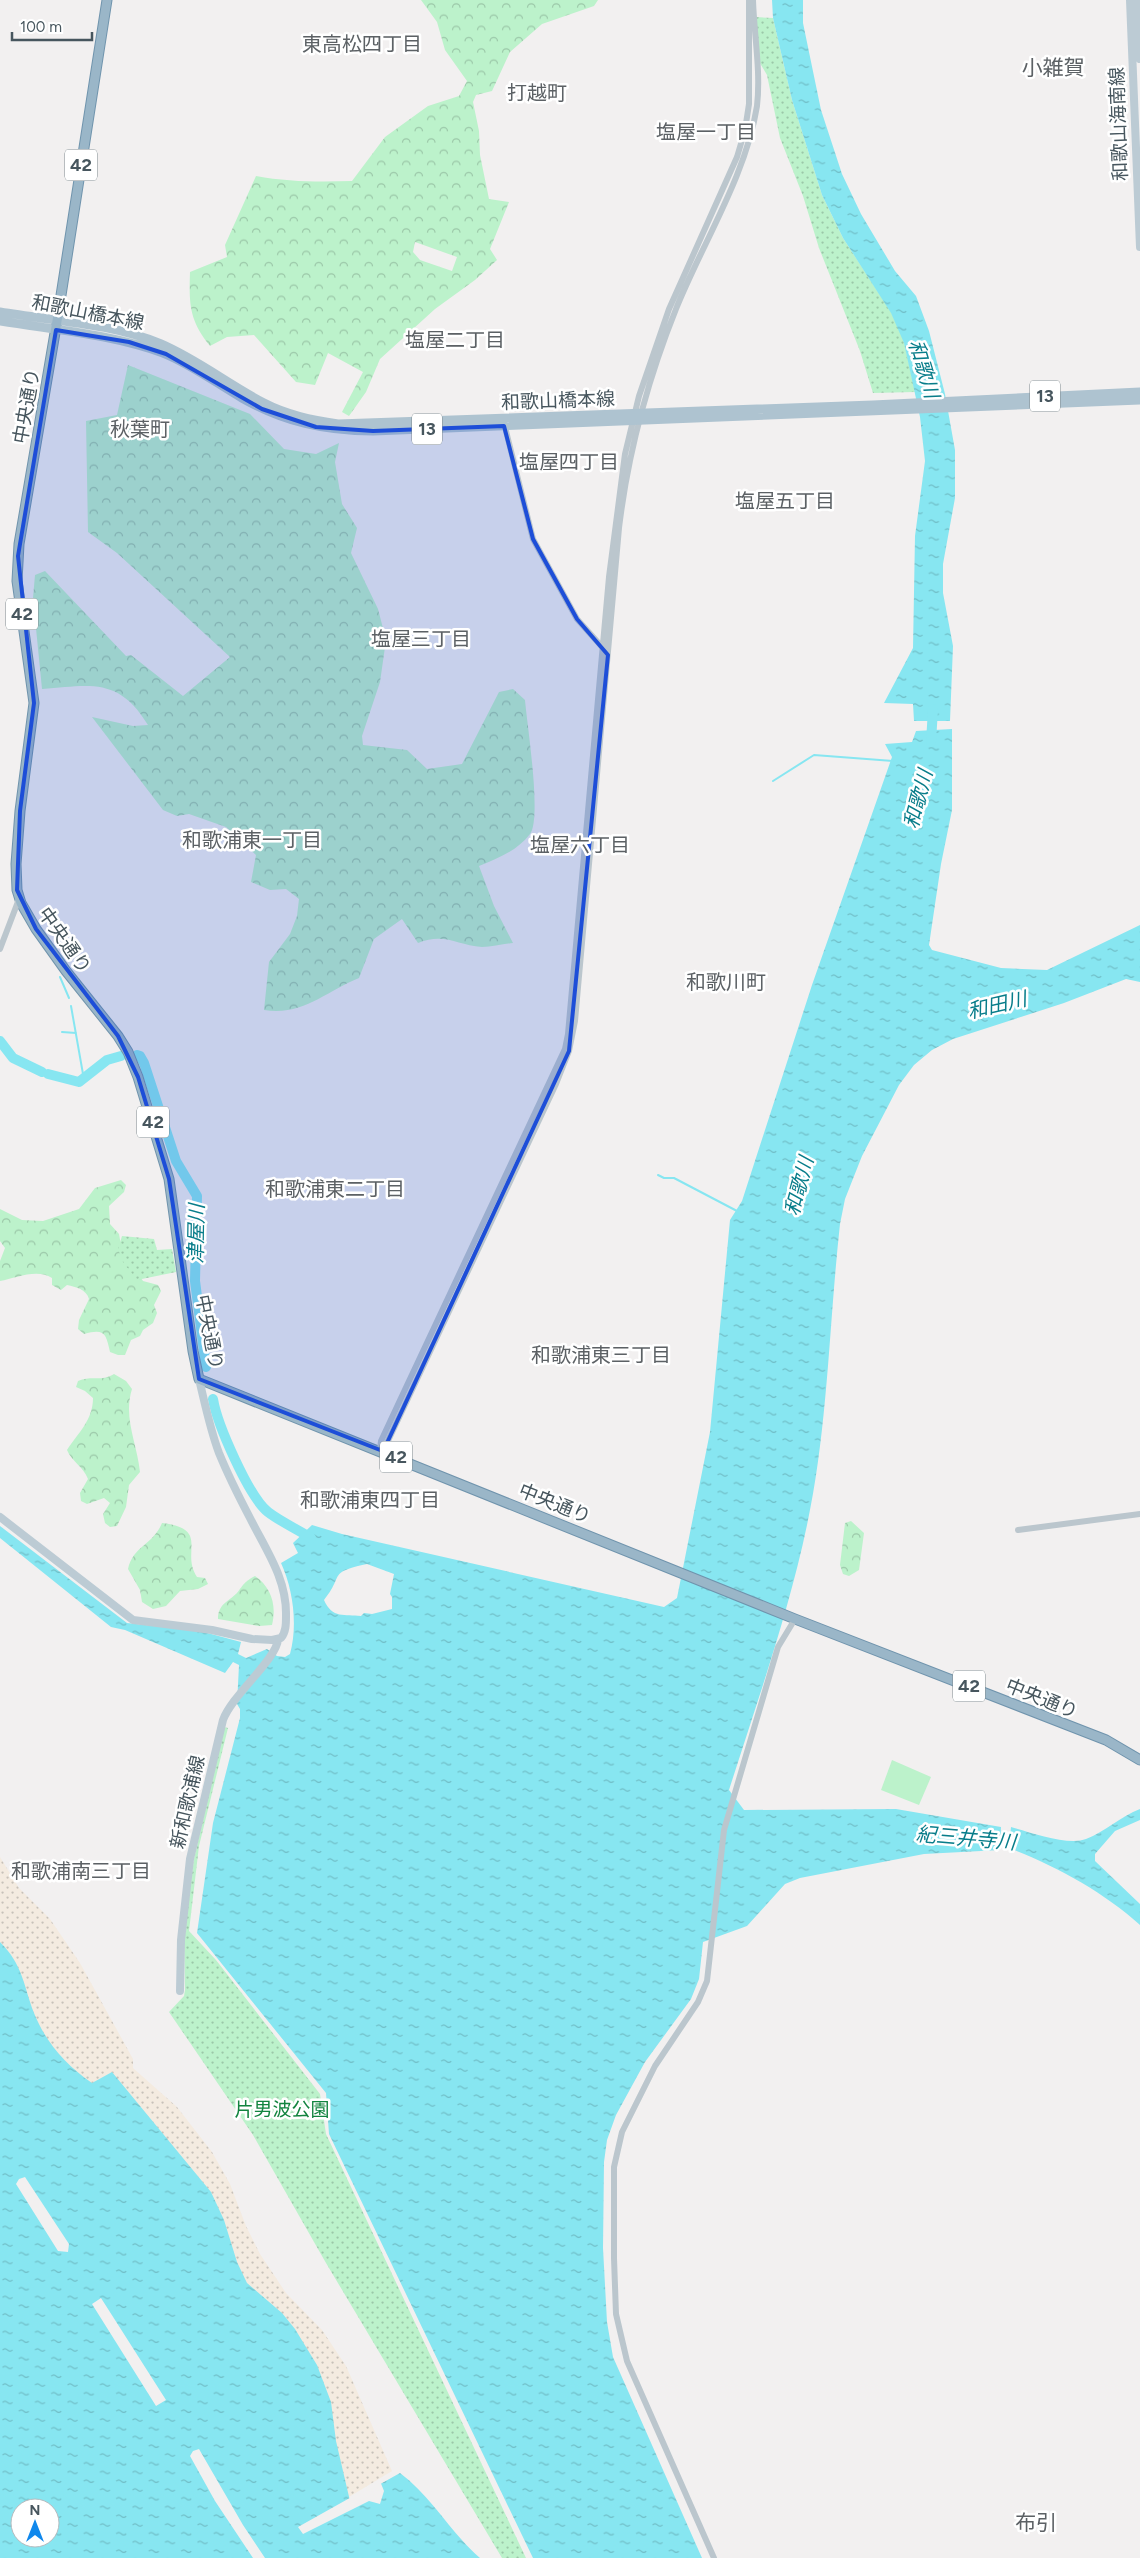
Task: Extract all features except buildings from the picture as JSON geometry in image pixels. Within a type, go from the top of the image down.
[{"type":"highway","name":"中央通り","points":[[107,0],[57,326],[22,515],[18,556],[19,595],[34,703],[16,864],[19,899],[36,929],[66,971],[124,1044],[138,1077],[169,1179],[193,1351],[200,1379],[792,1617],[1106,1740],[1140,1760]]},
{"type":"main road","name":"和歌山海南線","points":[[1130,0],[1140,248]]},
{"type":"main road","name":"和歌山海南線","points":[[1138,0],[1140,59]]},
{"type":"main road","name":"和歌山橋本線","points":[[0,312],[129,342],[166,354],[275,415],[316,427],[372,431],[504,422],[951,405],[1140,400]]},
{"type":"main road","name":"和歌山橋本線","points":[[0,321],[57,326]]},
{"type":"main road","name":"和歌山橋本線","points":[[951,405],[1140,392]]},
{"type":"main road","name":"新和歌浦線","points":[[180,1991],[182,1926],[193,1842],[223,1720],[233,1701],[274,1652],[278,1639],[285,1632],[285,1593],[278,1571],[242,1503],[219,1453],[208,1417],[200,1379]]},
{"type":"main road","points":[[0,1517],[133,1620],[212,1630],[242,1638],[278,1639]]},
{"type":"street","points":[[380,1450],[381,1441],[565,1049],[602,648],[618,500],[637,417],[669,309],[737,157],[743,138],[749,104],[748,0]]},
{"type":"street","points":[[380,1450],[391,1434],[556,1084],[569,1051],[575,1021],[622,501],[637,417],[676,309],[742,161],[751,132],[757,104],[753,0]]},
{"type":"street","points":[[504,422],[533,539],[577,619],[608,655]]},
{"type":"street","points":[[0,948],[19,899]]},
{"type":"street","points":[[1018,1530],[1140,1514]]},
{"type":"street","points":[[714,2558],[641,2396],[622,2345],[615,2297],[613,2193],[615,2158],[625,2122],[656,2064],[702,1994],[708,1975],[712,1950],[724,1830],[778,1647],[792,1617]]},
{"type":"highlighted area","points":[[56,330],[129,342],[166,354],[262,409],[316,427],[373,431],[504,426],[533,539],[577,619],[608,655],[569,1051],[387,1443],[380,1450],[199,1379],[169,1179],[138,1077],[118,1036],[36,929],[17,890],[20,811],[34,703],[18,556]]},
{"type":"green space","points":[[421,0],[598,0],[594,6],[542,24],[510,52],[492,91],[476,95],[473,102],[479,131],[480,155],[489,199],[509,202],[490,249],[497,260],[475,280],[435,309],[380,359],[366,392],[349,416],[342,412],[363,372],[328,353],[315,385],[296,382],[254,335],[227,337],[210,346],[194,320],[190,303],[190,272],[227,257],[225,245],[256,176],[304,181],[352,181],[385,137],[428,106],[459,96],[467,81],[445,50],[437,22]],"holes":[[[415,242],[457,257],[452,271],[420,260],[413,252]]]},
{"type":"green space","points":[[755,17],[773,18],[792,100],[822,195],[843,238],[891,312],[904,341],[915,392],[873,393],[860,351],[819,248],[803,196],[780,138],[767,75],[757,58]]},
{"type":"green space","points":[[128,365],[250,414],[284,449],[316,454],[339,443],[335,462],[342,504],[357,528],[351,553],[378,609],[386,640],[380,682],[362,736],[363,745],[407,750],[427,769],[462,764],[499,692],[513,689],[525,700],[534,791],[535,810],[533,825],[530,834],[519,845],[507,853],[479,866],[494,906],[513,943],[482,947],[450,940],[435,939],[418,943],[402,919],[374,939],[359,978],[302,1006],[278,1011],[264,1010],[269,962],[290,934],[297,916],[299,899],[286,889],[270,890],[251,882],[256,855],[226,827],[189,814],[177,816],[163,810],[92,717],[133,726],[148,725],[126,699],[115,691],[89,686],[42,689],[33,598],[35,575],[45,571],[126,656],[131,655],[183,696],[230,657],[117,553],[88,532],[86,421],[117,415]]},
{"type":"green space","points":[[121,1180],[126,1185],[124,1192],[109,1206],[110,1224],[119,1234],[121,1245],[143,1281],[158,1285],[161,1291],[154,1305],[157,1313],[153,1323],[143,1330],[140,1336],[131,1340],[125,1355],[110,1352],[106,1337],[100,1332],[84,1334],[78,1329],[79,1320],[89,1299],[86,1293],[80,1289],[67,1285],[61,1290],[52,1285],[52,1278],[40,1274],[0,1281],[0,1261],[5,1248],[0,1241],[0,1209],[22,1220],[43,1221],[79,1209],[95,1188]]},
{"type":"green space","points":[[122,1236],[154,1239],[157,1250],[172,1249],[176,1272],[137,1280],[123,1262],[118,1249]]},
{"type":"green space","points":[[114,1374],[126,1381],[132,1389],[129,1410],[140,1472],[129,1485],[126,1507],[117,1526],[110,1527],[105,1523],[103,1514],[110,1503],[104,1498],[87,1504],[81,1501],[80,1493],[88,1479],[67,1450],[88,1420],[92,1406],[93,1398],[85,1391],[76,1387],[78,1381],[87,1378],[105,1378]]},
{"type":"green space","points":[[851,1521],[864,1533],[859,1570],[849,1576],[843,1574],[840,1565],[845,1523]]},
{"type":"green space","points":[[162,1523],[186,1530],[192,1543],[191,1559],[193,1568],[197,1577],[205,1578],[208,1584],[198,1589],[180,1591],[166,1606],[153,1609],[142,1602],[140,1590],[128,1569],[134,1555],[154,1536]]},
{"type":"green space","points":[[255,1576],[261,1580],[269,1591],[274,1610],[272,1625],[259,1626],[218,1619],[218,1614],[224,1604],[246,1582]]},
{"type":"green space","name":"片男波公園","points":[[224,1727],[228,1728],[199,1846],[189,1931],[216,1960],[320,2094],[326,2134],[526,2558],[502,2558],[326,2263],[253,2135],[169,2012],[184,1996],[184,1931],[194,1859]]},
{"type":"green space","points":[[892,1760],[931,1777],[919,1805],[881,1790]]},
{"type":"sand","points":[[0,1857],[19,1888],[50,1919],[80,1963],[133,2059],[133,2068],[177,2107],[212,2152],[230,2184],[246,2226],[260,2254],[286,2293],[322,2330],[346,2366],[392,2471],[344,2500],[81,2102],[0,1960]]},
{"type":"water","points":[[772,0],[803,0],[803,23],[821,110],[842,174],[861,214],[895,271],[916,296],[929,331],[945,394],[955,450],[955,498],[943,564],[943,593],[953,646],[950,721],[914,721],[913,704],[884,703],[913,648],[915,536],[925,461],[920,417],[904,343],[891,313],[843,238],[822,195],[792,100],[773,18]]},
{"type":"water","name":"和田川","points":[[952,729],[952,810],[941,864],[929,945],[932,950],[1001,968],[1047,970],[1140,925],[1140,982],[1126,979],[1064,1003],[953,1039],[932,1050],[914,1065],[899,1085],[862,1156],[845,1199],[840,1224],[824,1413],[807,1525],[791,1592],[729,1790],[744,1810],[896,1809],[1001,1827],[1000,1850],[924,1854],[800,1878],[785,1884],[747,1926],[703,1942],[699,1979],[691,1999],[645,2062],[616,2115],[607,2140],[604,2162],[603,2248],[607,2322],[613,2357],[702,2558],[533,2558],[329,2134],[326,2093],[197,1933],[213,1823],[240,1718],[240,1709],[237,1704],[239,1665],[233,1662],[225,1673],[125,1630],[111,1627],[0,1538],[0,1526],[127,1623],[200,1631],[241,1642],[238,1654],[246,1658],[267,1649],[277,1656],[285,1657],[290,1654],[294,1631],[293,1607],[289,1584],[281,1563],[298,1553],[293,1543],[312,1525],[342,1534],[664,1607],[677,1598],[710,1432],[730,1220],[742,1201],[812,985],[892,757],[885,744],[912,742],[916,731]],"holes":[[[367,1564],[394,1574],[390,1594],[392,1597],[392,1609],[372,1614],[364,1613],[361,1616],[344,1615],[335,1613],[327,1606],[324,1600],[338,1576],[354,1567]]]},
{"type":"water","points":[[1140,1809],[1140,1820],[1115,1831],[1095,1854],[1095,1861],[1140,1904],[1140,1925],[1111,1901],[1078,1880],[1009,1848],[1011,1827],[1049,1838],[1078,1841],[1093,1836]]},
{"type":"water","points":[[0,1942],[8,1950],[22,1975],[34,2013],[44,2034],[65,2061],[92,2083],[112,2072],[211,2192],[224,2220],[237,2262],[247,2283],[282,2313],[295,2329],[317,2365],[331,2402],[336,2441],[350,2501],[400,2473],[422,2493],[459,2537],[480,2558],[0,2558]]},
{"type":"pier","points":[[25,2177],[69,2244],[68,2252],[58,2251],[16,2184],[19,2179]]},
{"type":"pier","points":[[101,2298],[166,2400],[156,2406],[92,2304]]},
{"type":"pier","points":[[199,2449],[243,2525],[265,2558],[253,2558],[215,2501],[190,2456],[193,2451]]},
{"type":"pier","points":[[380,2481],[384,2491],[380,2504],[369,2501],[303,2534],[298,2527]]},
{"type":"waterway","name":"和歌川","points":[[931,742],[933,709]]},
{"type":"waterway","points":[[773,781],[814,755],[893,761]]},
{"type":"waterway","points":[[60,977],[69,998]]},
{"type":"waterway","points":[[71,1006],[83,1074],[88,1076]]},
{"type":"waterway","points":[[62,1032],[76,1033]]},
{"type":"waterway","name":"津屋川","points":[[0,1041],[13,1058],[42,1072]]},
{"type":"waterway","name":"津屋川","points":[[137,1055],[140,1056],[144,1063],[176,1161],[197,1196],[195,1281],[206,1367]]},
{"type":"waterway","name":"津屋川","points":[[48,1074],[79,1082],[107,1060],[121,1056]]},
{"type":"waterway","points":[[658,1175],[664,1178],[674,1178],[737,1211]]},
{"type":"waterway","name":"津屋川","points":[[213,1399],[227,1442],[243,1476],[260,1504],[273,1516],[311,1538]]},
{"type":"waterway","name":"紀三井寺川","points":[[988,1838],[1023,1843]]},
{"type":"district","name":"東高松四丁目","points":[[362,44]]},
{"type":"district","name":"小雑賀","points":[[1053,68]]},
{"type":"district","name":"打越町","points":[[537,93]]},
{"type":"district","name":"塩屋一丁目","points":[[706,132]]},
{"type":"district","name":"塩屋二丁目","points":[[455,340]]},
{"type":"district","name":"秋葉町","points":[[140,429]]},
{"type":"district","name":"塩屋四丁目","points":[[569,462]]},
{"type":"district","name":"塩屋五丁目","points":[[785,501]]},
{"type":"district","name":"塩屋三丁目","points":[[421,639]]},
{"type":"district","name":"和歌浦東一丁目","points":[[252,840]]},
{"type":"district","name":"塩屋六丁目","points":[[580,845]]},
{"type":"district","name":"和歌川町","points":[[726,982]]},
{"type":"district","name":"和歌浦東二丁目","points":[[335,1189]]},
{"type":"district","name":"和歌浦東三丁目","points":[[601,1355]]},
{"type":"district","name":"和歌浦東四丁目","points":[[370,1500]]},
{"type":"district","name":"和歌浦南三丁目","points":[[81,1871]]},
{"type":"district","name":"布引","points":[[1036,2523]]}]
